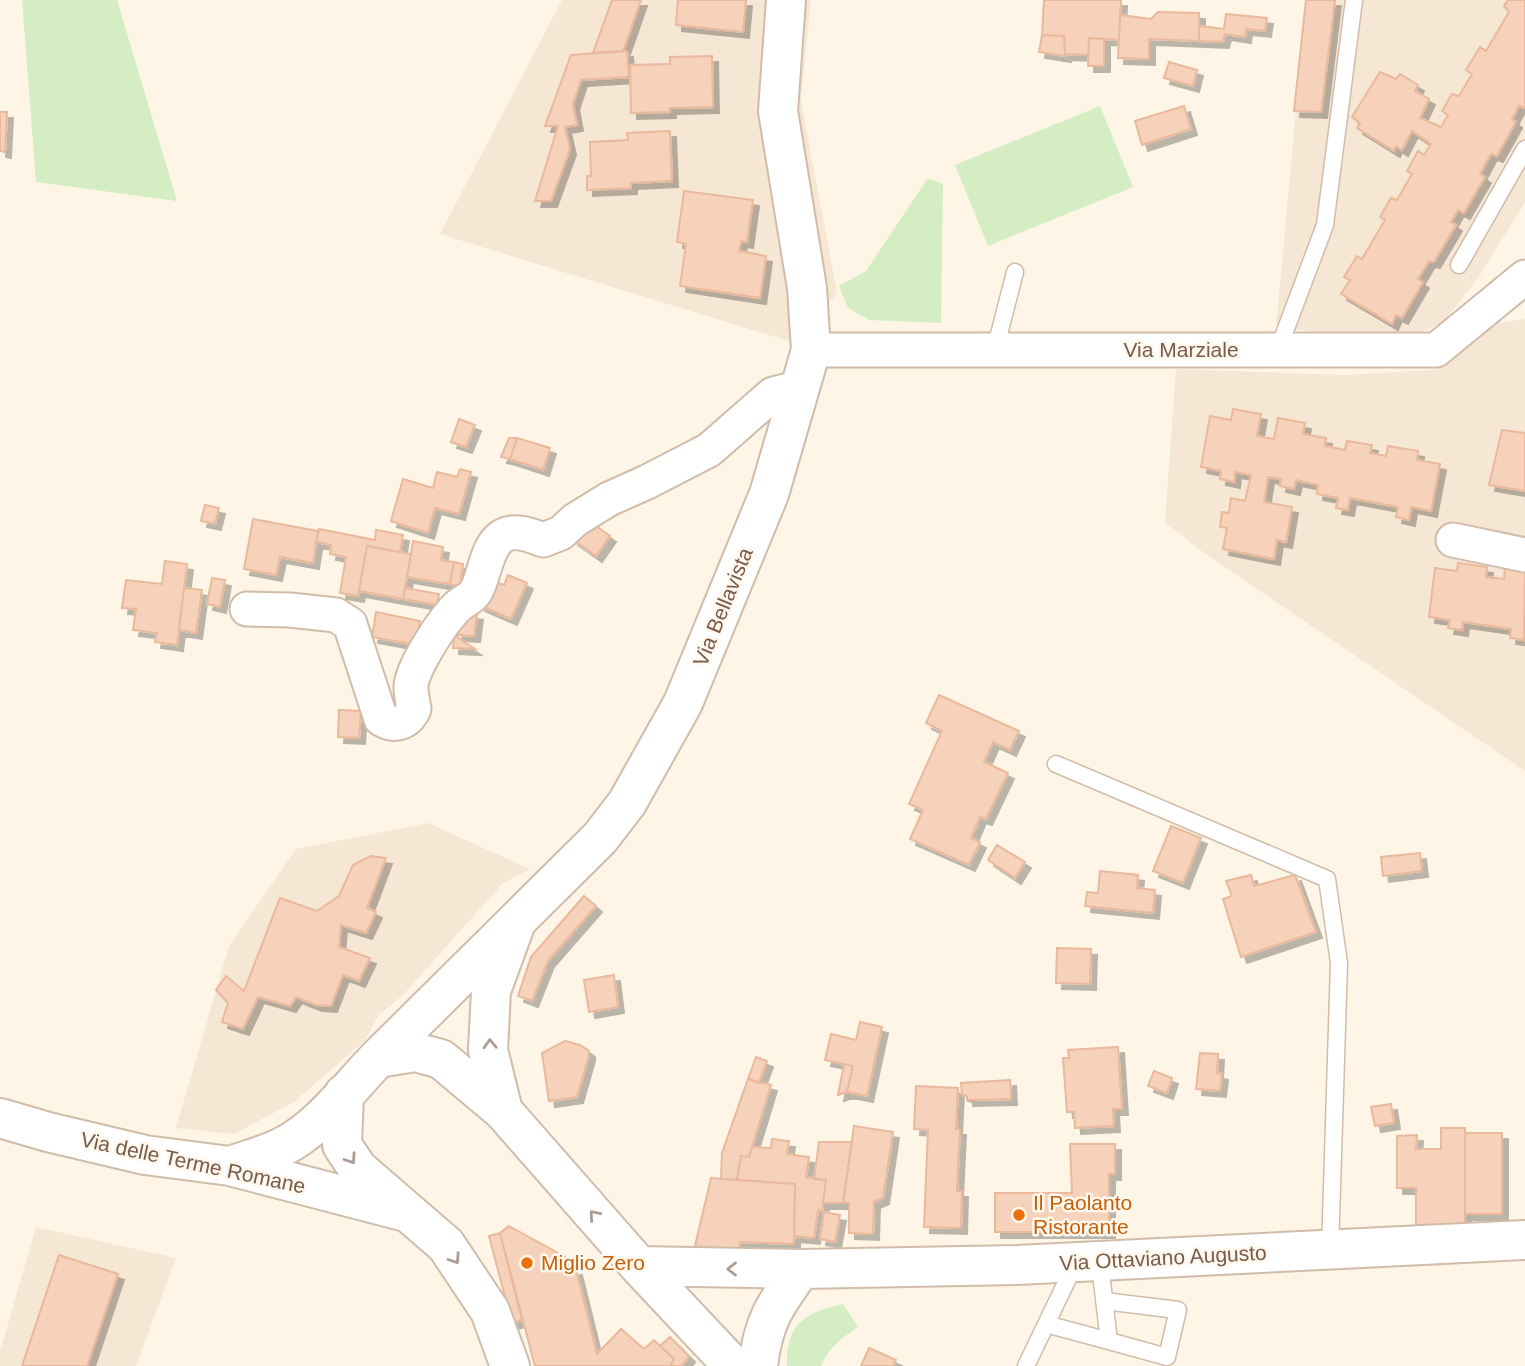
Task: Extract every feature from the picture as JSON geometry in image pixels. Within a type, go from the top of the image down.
[{"type":"street","name":"Via Bellavista","points":[[230,1166],[283,1147],[321,1121],[379,1058],[600,838],[627,803],[683,703],[769,494],[811,350],[807,288],[778,111],[786,0]]},
{"type":"street","name":"Via Marziale","points":[[811,350],[1436,350],[1525,276]]},
{"type":"street","points":[[247,609],[336,615],[350,624],[381,719],[393,724],[400,723],[407,720],[414,709],[410,687],[422,657],[456,608],[475,594],[492,548],[502,536],[523,534],[542,540],[561,533],[575,520],[609,499],[709,450],[773,394],[802,387]]},
{"type":"street","points":[[1453,540],[1525,555]]},
{"type":"street","points":[[503,1111],[488,1050],[491,991],[519,916]]},
{"type":"street","points":[[379,1058],[415,1052],[441,1059],[503,1111],[639,1266],[733,1366]]},
{"type":"street","points":[[344,1094],[342,1145],[358,1169],[406,1213]]},
{"type":"street","name":"Via delle Terme Romane","points":[[0,1118],[145,1155],[230,1166],[406,1213],[446,1245],[490,1311],[510,1366]]},
{"type":"street","name":"Via Ottaviano Augusto","points":[[639,1266],[801,1269],[1089,1262],[1525,1240]]},
{"type":"street","points":[[758,1366],[761,1336],[777,1301],[801,1269]]},
{"type":"lane","points":[[1278,350],[1325,225],[1353,0]]},
{"type":"lane","points":[[1458,265],[1525,149]]},
{"type":"lane","points":[[995,350],[1015,272]]},
{"type":"lane","points":[[1056,764],[1327,879],[1339,963],[1330,1251]]},
{"type":"lane","points":[[1089,1262],[1104,1301],[1109,1341]]},
{"type":"lane","points":[[1026,1366],[1046,1324],[1089,1262]]},
{"type":"lane","points":[[1046,1324],[1167,1357],[1178,1310],[1104,1301]]},
{"type":"shaded area","points":[[562,0],[811,0],[801,101],[837,293],[795,343],[440,234]]},
{"type":"shaded area","points":[[1306,0],[1525,0],[1525,202],[1478,278],[1444,321],[1407,339],[1276,328]]},
{"type":"shaded area","points":[[1525,319],[1525,771],[1197,548],[1165,522],[1176,369],[1345,375],[1433,370],[1485,325]]},
{"type":"shaded area","points":[[428,823],[530,869],[503,883],[403,995],[379,1015],[365,1040],[294,1102],[234,1134],[176,1128],[229,946],[296,849]]},
{"type":"shaded area","points":[[36,1227],[176,1258],[136,1366],[0,1366],[0,1352]]},
{"type":"green space","points":[[22,0],[117,0],[177,201],[36,182]]},
{"type":"green space","points":[[1100,106],[1133,187],[988,246],[955,165]]},
{"type":"green space","points":[[928,178],[943,184],[941,323],[869,320],[848,308],[839,286],[866,271]]},
{"type":"green space","points":[[843,1304],[858,1327],[832,1348],[821,1366],[787,1366],[790,1340],[800,1322],[818,1311]]},
{"type":"building","points":[[612,0],[641,0],[623,51],[593,53]]},
{"type":"building","points":[[678,0],[746,0],[743,32],[676,25]]},
{"type":"building","points":[[1044,0],[1121,0],[1119,40],[1089,38],[1088,55],[1065,54],[1064,36],[1042,35]]},
{"type":"building","points":[[1306,0],[1335,0],[1321,112],[1294,111]]},
{"type":"building","points":[[1508,0],[1525,0],[1525,108],[1519,106],[1512,119],[1516,122],[1497,156],[1491,154],[1480,174],[1485,177],[1464,213],[1458,210],[1451,222],[1456,225],[1434,262],[1429,261],[1418,279],[1423,282],[1402,318],[1396,315],[1392,324],[1341,294],[1350,280],[1344,277],[1357,256],[1362,259],[1385,220],[1380,217],[1391,198],[1397,200],[1412,174],[1407,171],[1418,151],[1424,155],[1431,144],[1412,131],[1402,150],[1396,146],[1394,151],[1357,128],[1360,123],[1352,117],[1380,72],[1396,79],[1400,74],[1418,85],[1415,91],[1429,99],[1420,118],[1441,127],[1448,115],[1442,111],[1452,94],[1459,96],[1472,74],[1466,70],[1480,47],[1486,51],[1509,12],[1504,6]]},
{"type":"building","points":[[1158,12],[1199,13],[1199,41],[1149,39],[1149,59],[1118,58],[1120,15],[1151,19]]},
{"type":"building","points":[[1226,14],[1267,18],[1265,31],[1246,29],[1245,37],[1225,34],[1223,42],[1199,41],[1199,26],[1224,29]]},
{"type":"building","points":[[1042,35],[1064,36],[1065,56],[1039,52]]},
{"type":"building","points":[[1089,38],[1104,39],[1104,66],[1088,66]]},
{"type":"building","points":[[627,51],[629,77],[581,80],[573,104],[577,125],[565,127],[570,149],[551,201],[535,201],[558,126],[545,126],[571,55]]},
{"type":"building","points":[[712,56],[713,107],[670,108],[670,112],[631,113],[630,65],[670,64],[670,57]]},
{"type":"building","points":[[1169,62],[1197,70],[1193,86],[1164,78]]},
{"type":"building","points":[[1184,106],[1191,129],[1142,145],[1135,121]]},
{"type":"building","points":[[0,112],[7,112],[5,152],[0,151]]},
{"type":"building","points":[[670,131],[672,181],[631,183],[631,188],[587,190],[587,176],[591,176],[590,142],[628,140],[627,133]]},
{"type":"building","points":[[684,191],[753,200],[747,242],[741,241],[739,251],[766,256],[760,298],[680,286],[686,244],[677,242]]},
{"type":"building","points":[[1233,409],[1261,414],[1257,436],[1274,439],[1278,418],[1305,423],[1303,434],[1326,438],[1325,446],[1345,450],[1347,441],[1372,445],[1370,453],[1386,456],[1388,446],[1418,451],[1417,460],[1440,464],[1431,511],[1411,507],[1409,520],[1396,517],[1398,507],[1350,498],[1348,510],[1336,508],[1338,498],[1317,494],[1318,485],[1296,480],[1294,489],[1280,486],[1281,479],[1268,477],[1264,502],[1292,507],[1286,542],[1277,540],[1274,559],[1223,549],[1227,528],[1220,527],[1222,512],[1229,513],[1231,498],[1245,501],[1251,475],[1235,472],[1234,482],[1220,479],[1221,471],[1201,467],[1210,416],[1231,420]]},
{"type":"building","points":[[459,419],[475,425],[466,447],[451,442]]},
{"type":"building","points":[[1502,430],[1525,433],[1525,491],[1489,485]]},
{"type":"building","points":[[509,438],[517,438],[510,459],[501,457]]},
{"type":"building","points":[[517,438],[550,448],[543,470],[510,459]]},
{"type":"building","points":[[460,469],[471,472],[459,514],[435,508],[428,533],[391,521],[403,479],[433,488],[437,472],[457,477]]},
{"type":"building","points":[[205,505],[219,508],[215,524],[201,521]]},
{"type":"building","points":[[253,519],[318,531],[313,563],[280,557],[276,575],[244,569]]},
{"type":"building","points":[[586,519],[610,536],[596,556],[572,539]]},
{"type":"building","points":[[319,529],[375,540],[376,530],[403,535],[400,552],[367,546],[358,596],[340,593],[346,557],[330,554],[331,545],[316,542]]},
{"type":"building","points":[[413,541],[443,547],[441,560],[454,562],[450,584],[407,577]]},
{"type":"building","points":[[367,546],[411,554],[403,599],[359,591]]},
{"type":"building","points":[[165,561],[187,564],[177,645],[155,642],[157,633],[133,630],[136,609],[122,608],[126,580],[162,584]]},
{"type":"building","points":[[454,562],[463,564],[460,587],[450,584]]},
{"type":"building","points":[[1458,563],[1487,567],[1486,577],[1504,579],[1505,568],[1525,571],[1524,640],[1510,638],[1511,629],[1463,622],[1462,630],[1448,628],[1450,620],[1429,617],[1435,568],[1457,571]]},
{"type":"building","points":[[508,575],[527,583],[511,619],[479,605],[490,580],[504,585]]},
{"type":"building","points":[[212,578],[225,580],[220,607],[207,604]]},
{"type":"building","points":[[184,588],[202,590],[196,633],[179,630]]},
{"type":"building","points":[[405,588],[439,594],[437,605],[403,599]]},
{"type":"building","points":[[376,612],[420,621],[416,645],[372,637]]},
{"type":"building","points":[[458,612],[477,614],[474,636],[456,635]]},
{"type":"building","points":[[454,635],[475,649],[453,648]]},
{"type":"building","points":[[939,695],[1019,731],[1010,750],[993,742],[984,762],[1008,773],[986,819],[980,817],[971,838],[980,842],[969,865],[910,839],[923,810],[909,804],[942,731],[926,723]]},
{"type":"building","points":[[339,710],[361,711],[359,738],[338,737]]},
{"type":"building","points":[[1171,826],[1201,838],[1183,883],[1153,871]]},
{"type":"building","points":[[997,845],[1025,862],[1015,878],[988,860]]},
{"type":"building","points":[[1420,853],[1422,871],[1383,876],[1381,857]]},
{"type":"building","points":[[371,856],[386,858],[367,908],[376,912],[366,933],[341,925],[339,947],[370,958],[359,981],[343,975],[331,1006],[316,1005],[296,997],[290,1006],[258,997],[243,1029],[222,1022],[228,1003],[216,990],[226,976],[244,991],[280,898],[317,911],[339,896],[353,865]]},
{"type":"building","points":[[1100,871],[1138,875],[1137,888],[1155,890],[1153,913],[1085,906],[1087,892],[1098,893]]},
{"type":"building","points":[[1251,875],[1254,886],[1295,875],[1316,932],[1241,957],[1223,899],[1232,896],[1226,881]]},
{"type":"building","points":[[584,896],[596,906],[548,961],[532,1001],[518,996],[531,957]]},
{"type":"building","points":[[1057,948],[1091,949],[1090,984],[1056,983]]},
{"type":"building","points":[[614,975],[618,1007],[589,1012],[584,980]]},
{"type":"building","points":[[860,1022],[882,1027],[867,1096],[847,1092],[853,1066],[825,1060],[831,1034],[856,1040]]},
{"type":"building","points":[[565,1041],[580,1045],[589,1051],[589,1055],[577,1097],[549,1101],[542,1053]]},
{"type":"building","points":[[1118,1047],[1122,1109],[1113,1109],[1114,1126],[1075,1128],[1074,1112],[1067,1112],[1063,1058],[1069,1058],[1068,1050]]},
{"type":"building","points":[[1200,1053],[1218,1054],[1217,1073],[1222,1074],[1220,1091],[1196,1089]]},
{"type":"building","points":[[756,1057],[767,1061],[759,1083],[748,1079]]},
{"type":"building","points":[[844,1064],[853,1066],[847,1092],[838,1095]]},
{"type":"building","points":[[1154,1071],[1172,1078],[1167,1093],[1148,1086]]},
{"type":"building","points":[[748,1079],[771,1085],[749,1157],[741,1156],[737,1180],[721,1179],[722,1153]]},
{"type":"building","points":[[1010,1080],[1011,1099],[967,1100],[967,1096],[962,1095],[961,1083]]},
{"type":"building","points":[[916,1086],[958,1088],[956,1129],[960,1129],[957,1191],[962,1191],[961,1228],[924,1227],[928,1130],[914,1129]]},
{"type":"building","points":[[1391,1104],[1394,1123],[1375,1126],[1371,1107]]},
{"type":"building","points":[[854,1126],[893,1132],[883,1198],[874,1202],[873,1234],[849,1233],[849,1203],[843,1203]]},
{"type":"building","points":[[1441,1128],[1465,1128],[1465,1224],[1416,1225],[1416,1188],[1397,1188],[1397,1136],[1417,1135],[1416,1149],[1441,1149]]},
{"type":"building","points":[[1465,1133],[1502,1133],[1502,1214],[1465,1214]]},
{"type":"building","points":[[772,1139],[789,1141],[787,1154],[809,1157],[806,1177],[826,1180],[822,1211],[818,1210],[814,1238],[794,1236],[795,1184],[737,1180],[741,1156],[749,1157],[752,1147],[771,1148]]},
{"type":"building","points":[[819,1142],[852,1142],[843,1203],[823,1203],[826,1180],[814,1179]]},
{"type":"building","points":[[1070,1144],[1115,1144],[1115,1174],[1109,1174],[1109,1232],[995,1232],[995,1193],[1072,1193]]},
{"type":"building","points":[[711,1178],[795,1184],[794,1244],[740,1242],[740,1251],[695,1246]]},
{"type":"building","points":[[824,1212],[840,1215],[835,1242],[820,1239]]},
{"type":"building","points":[[509,1226],[565,1257],[567,1270],[576,1269],[597,1354],[621,1329],[644,1349],[654,1340],[674,1359],[670,1366],[535,1366],[500,1233]]},
{"type":"building","points":[[500,1233],[522,1320],[512,1323],[489,1236]]},
{"type":"building","points":[[59,1255],[118,1274],[87,1366],[22,1366]]},
{"type":"building","points":[[670,1337],[689,1356],[682,1366],[670,1366],[674,1359],[660,1346]]},
{"type":"building","points":[[869,1348],[896,1360],[893,1366],[861,1366]]},
{"type":"place","name":"Il Paolanto Ristorante","points":[[1019,1215]]},
{"type":"place","name":"Miglio Zero","points":[[527,1263]]}]
